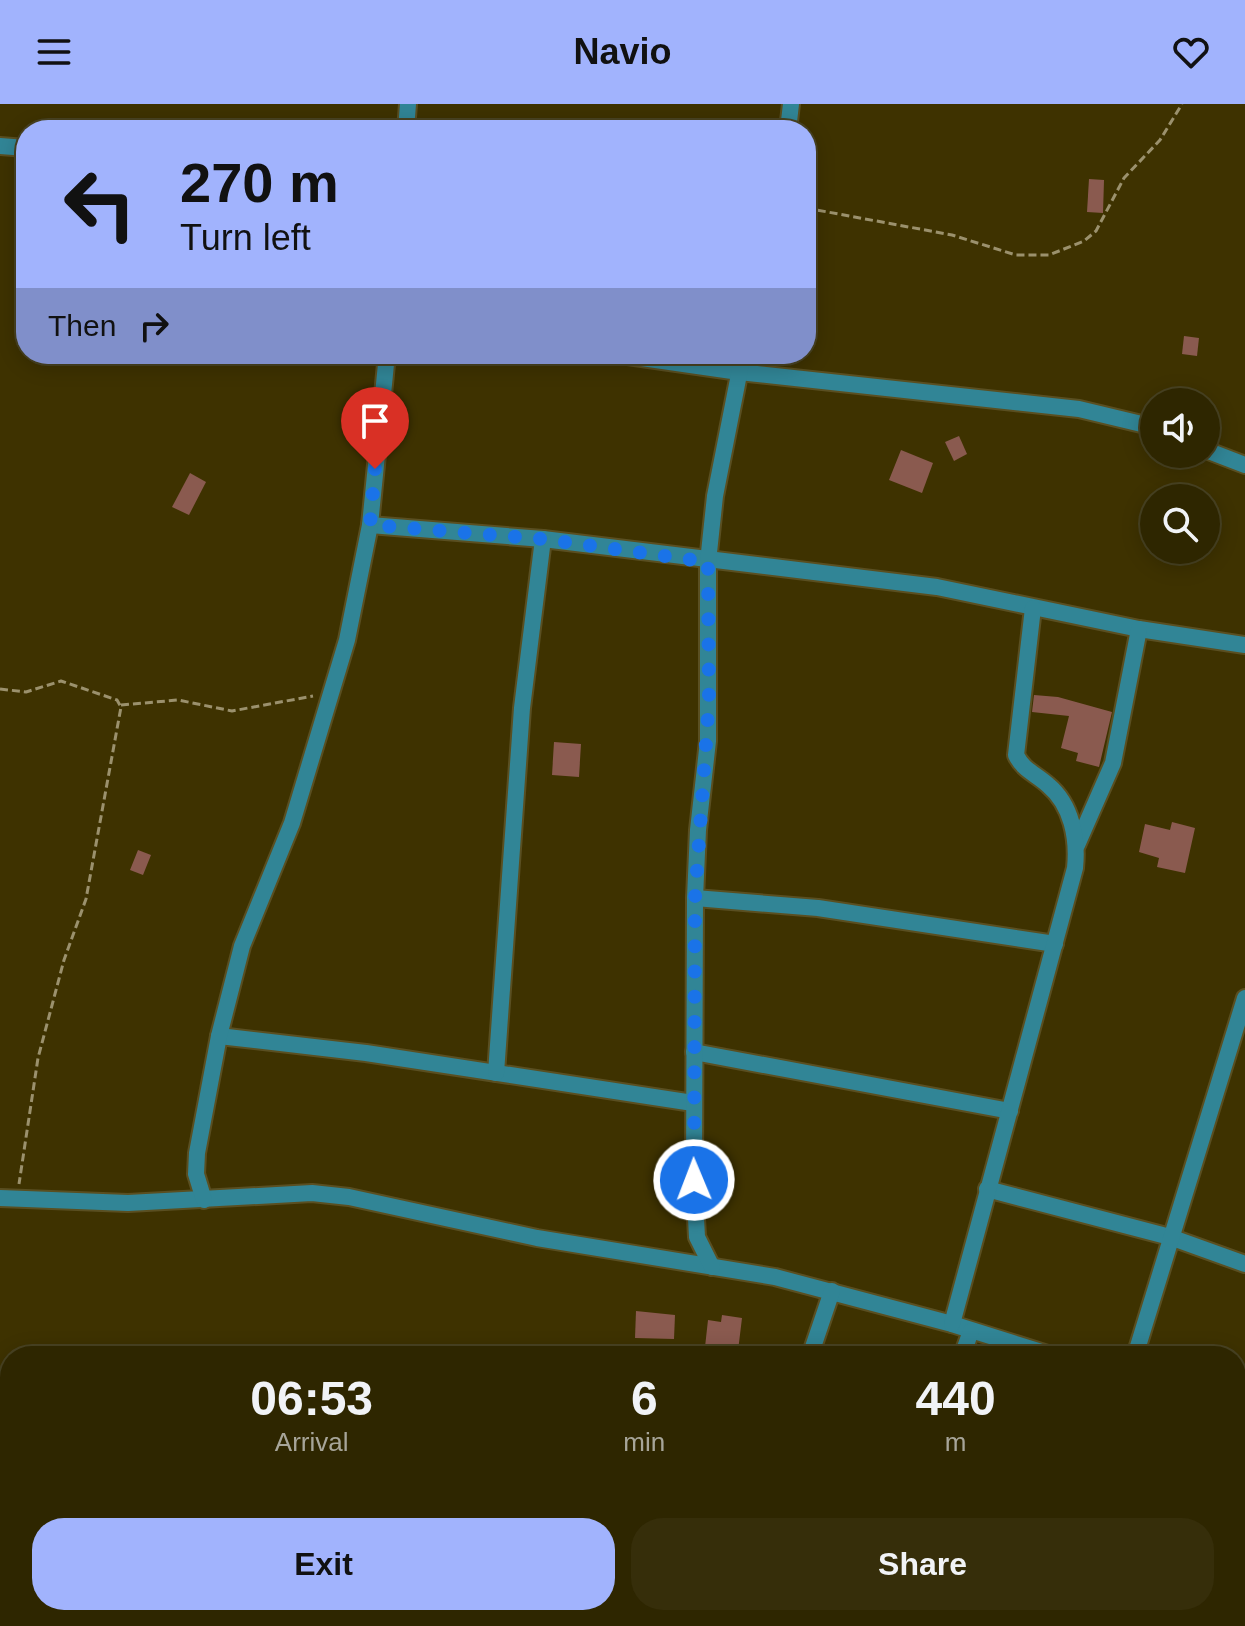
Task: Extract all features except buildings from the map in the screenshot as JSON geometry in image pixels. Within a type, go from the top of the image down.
[{"type":"street","points":[[204,1200],[196,1174],[197,1153],[219,1036],[242,946],[292,823],[328,692],[347,640],[370,525],[386,364]]},
{"type":"street","points":[[683,364],[1079,409],[1140,424]]},
{"type":"street","points":[[712,1267],[697,1237],[693,1103],[695,898],[708,728],[708,562],[715,496],[741,364]]},
{"type":"street","points":[[1220,455],[1245,465]]},
{"type":"street","points":[[370,525],[543,539],[708,562],[937,587],[1139,629],[1245,645]]},
{"type":"street","points":[[496,1073],[522,708],[543,539]]},
{"type":"street","points":[[1033,608],[1016,755],[1021,766],[1059,796],[1077,845]]},
{"type":"street","points":[[952,1324],[1055,944],[1077,845],[1113,763],[1139,629]]},
{"type":"street","points":[[695,898],[818,908],[1055,944]]},
{"type":"street","points":[[1138,1346],[1245,998]]},
{"type":"street","points":[[219,1036],[352,1051],[693,1103]]},
{"type":"street","points":[[694,1052],[1010,1111]]},
{"type":"street","points":[[987,1189],[1170,1237],[1245,1264]]},
{"type":"street","points":[[8,1199],[128,1203],[312,1193],[349,1197],[454,1222],[832,1291],[1021,1346]]},
{"type":"street","points":[[813,1346],[832,1291]]},
{"type":"street","points":[[966,1346],[971,1331]]},
{"type":"path","points":[[816,210],[952,235],[1016,255],[1049,255],[1084,241],[1096,231],[1124,178],[1160,140],[1182,104]]},
{"type":"path","points":[[0,689],[26,692],[61,681],[92,690],[121,705],[164,699],[232,711],[328,692]]},
{"type":"path","points":[[8,1199],[38,1058],[64,960],[86,899],[121,705]]},
{"type":"route","points":[[375,469],[370,525],[543,539],[708,562],[708,741],[698,830],[695,898],[694,1180]]}]
